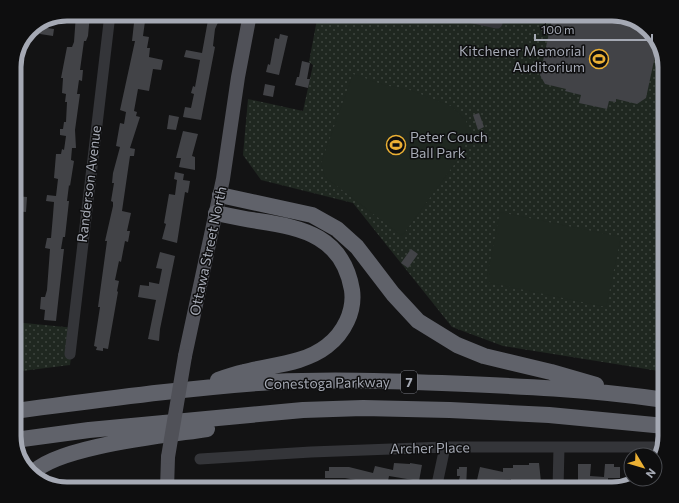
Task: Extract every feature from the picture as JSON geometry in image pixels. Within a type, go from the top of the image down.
[{"type":"highway","points":[[220,195],[312,215],[337,229],[357,247],[393,294],[418,321],[457,346],[484,356],[551,372],[626,394]]},
{"type":"highway","points":[[193,388],[243,372],[289,363],[316,353],[327,346],[340,333],[348,321],[352,307],[349,275],[343,261],[333,248],[322,239],[294,227],[216,213]]},
{"type":"highway","name":"Conestoga Parkway","points":[[21,410],[193,388],[342,380],[527,386],[626,394],[658,399]]},
{"type":"highway","name":"Conestoga Parkway","points":[[21,439],[89,430],[303,410],[363,408],[450,410],[549,415],[658,425]]},
{"type":"highway","points":[[37,470],[48,461],[61,456],[121,442],[246,424],[303,410]]},
{"type":"main road","name":"Ottawa Street North","points":[[167,482],[168,457],[185,356],[220,195],[249,21]]},
{"type":"street","name":"Randerson Avenue","points":[[70,354],[109,21]]},
{"type":"street","points":[[488,21],[497,23],[497,21]]},
{"type":"street","points":[[438,482],[445,447]]},
{"type":"street","name":"Archer Place","points":[[200,459],[311,452],[445,447],[623,447]]},
{"type":"street","points":[[558,482],[559,447]]},
{"type":"shaded area","points":[[317,21],[612,21],[627,23],[640,31],[653,47],[658,61],[658,371],[503,346],[452,327],[353,203],[261,180],[243,155],[248,99],[303,111],[313,65],[309,62]]},
{"type":"shaded area","name":"Peter Couch Ball Park","points":[[353,74],[384,85],[410,90],[451,106],[465,119],[471,132],[459,158],[402,236],[325,177],[321,163]]},
{"type":"shaded area","points":[[500,212],[621,237],[606,307],[486,282]]},
{"type":"shaded area","points":[[21,323],[75,328],[70,365],[21,371]]},
{"type":"building","points":[[76,21],[89,21],[88,36],[86,41],[84,41],[80,70],[83,70],[82,81],[79,80],[77,94],[80,94],[75,130],[76,148],[72,148],[71,160],[74,161],[67,201],[69,201],[65,237],[63,237],[61,249],[64,249],[56,321],[44,320],[45,310],[40,309],[41,297],[45,297],[47,290],[50,249],[45,248],[47,238],[51,238],[54,202],[46,201],[47,195],[56,196],[58,179],[54,178],[56,154],[61,154],[62,149],[64,150],[66,136],[60,135],[60,129],[63,129],[64,122],[66,122],[67,102],[65,102],[66,94],[62,93],[63,78],[61,78],[67,47],[72,47],[74,42]]},
{"type":"building","points":[[134,21],[145,21],[143,36],[149,37],[147,48],[150,48],[149,57],[163,60],[161,70],[153,69],[149,91],[138,89],[134,111],[137,112],[136,116],[140,117],[130,148],[135,149],[134,156],[130,156],[122,211],[131,213],[127,231],[130,231],[128,242],[125,241],[121,262],[119,261],[115,280],[119,281],[118,292],[108,349],[103,348],[103,351],[96,350],[97,347],[94,346],[107,241],[105,241],[113,206],[113,202],[111,201],[114,183],[112,183],[113,173],[120,147],[116,146],[120,123],[124,124],[126,112],[120,110],[135,41],[132,41]]},
{"type":"building","points":[[208,21],[219,21],[215,29],[213,46],[215,47],[201,120],[183,117],[185,107],[191,108],[194,94],[191,93],[193,86],[195,87],[200,60],[184,57],[186,50],[202,53]]},
{"type":"building","name":"Kitchener Memorial Auditorium","points":[[552,21],[612,21],[627,23],[640,31],[648,39],[656,54],[646,98],[637,104],[616,99],[616,102],[609,101],[607,109],[579,103],[581,95],[565,91],[566,89],[545,84],[540,75]]},
{"type":"building","points":[[47,25],[47,28],[54,29],[53,36],[40,34],[41,29]]},
{"type":"building","points":[[280,34],[288,36],[279,75],[266,72],[268,64],[270,65],[275,38],[279,39]]},
{"type":"building","points":[[302,61],[310,63],[307,79],[310,79],[308,88],[295,85],[297,77],[299,77]]},
{"type":"building","points":[[265,84],[275,86],[273,97],[263,95]]},
{"type":"building","points":[[479,113],[484,127],[478,130],[473,115]]},
{"type":"building","points":[[169,115],[179,117],[176,130],[167,129]]},
{"type":"building","points":[[183,131],[198,134],[192,156],[195,157],[195,170],[179,167],[181,158],[176,158]]},
{"type":"building","points":[[175,172],[184,174],[183,180],[190,181],[188,193],[185,192],[177,243],[162,239],[166,224],[164,223],[169,194],[175,195],[177,180],[174,179]]},
{"type":"building","points":[[21,196],[27,197],[26,212],[21,212]]},
{"type":"building","points":[[411,249],[418,254],[408,268],[401,263]]},
{"type":"building","points":[[160,252],[175,256],[160,329],[159,341],[148,339],[156,300],[138,297],[140,285],[149,286],[149,282],[159,284],[162,269],[156,268]]},
{"type":"building","points":[[394,463],[422,465],[419,481],[389,476],[388,482],[366,482],[345,478],[325,478],[325,471],[329,471],[329,467],[349,467],[373,473],[375,466],[393,470]]},
{"type":"building","points":[[529,463],[539,463],[541,482],[511,482],[511,479],[493,480],[493,482],[477,480],[480,467],[503,472],[503,468],[513,468],[513,465],[529,465]]},
{"type":"building","points":[[578,464],[591,464],[590,476],[604,477],[605,464],[614,464],[614,467],[620,467],[620,478],[608,478],[608,482],[578,482]]},
{"type":"building","points":[[459,467],[467,467],[466,482],[459,482],[460,476],[457,476],[457,469],[459,469]]},
{"type":"place","name":"Kitchener Memorial Auditorium","points":[[599,59]]},
{"type":"place","name":"Peter Couch Ball Park","points":[[396,145]]}]
